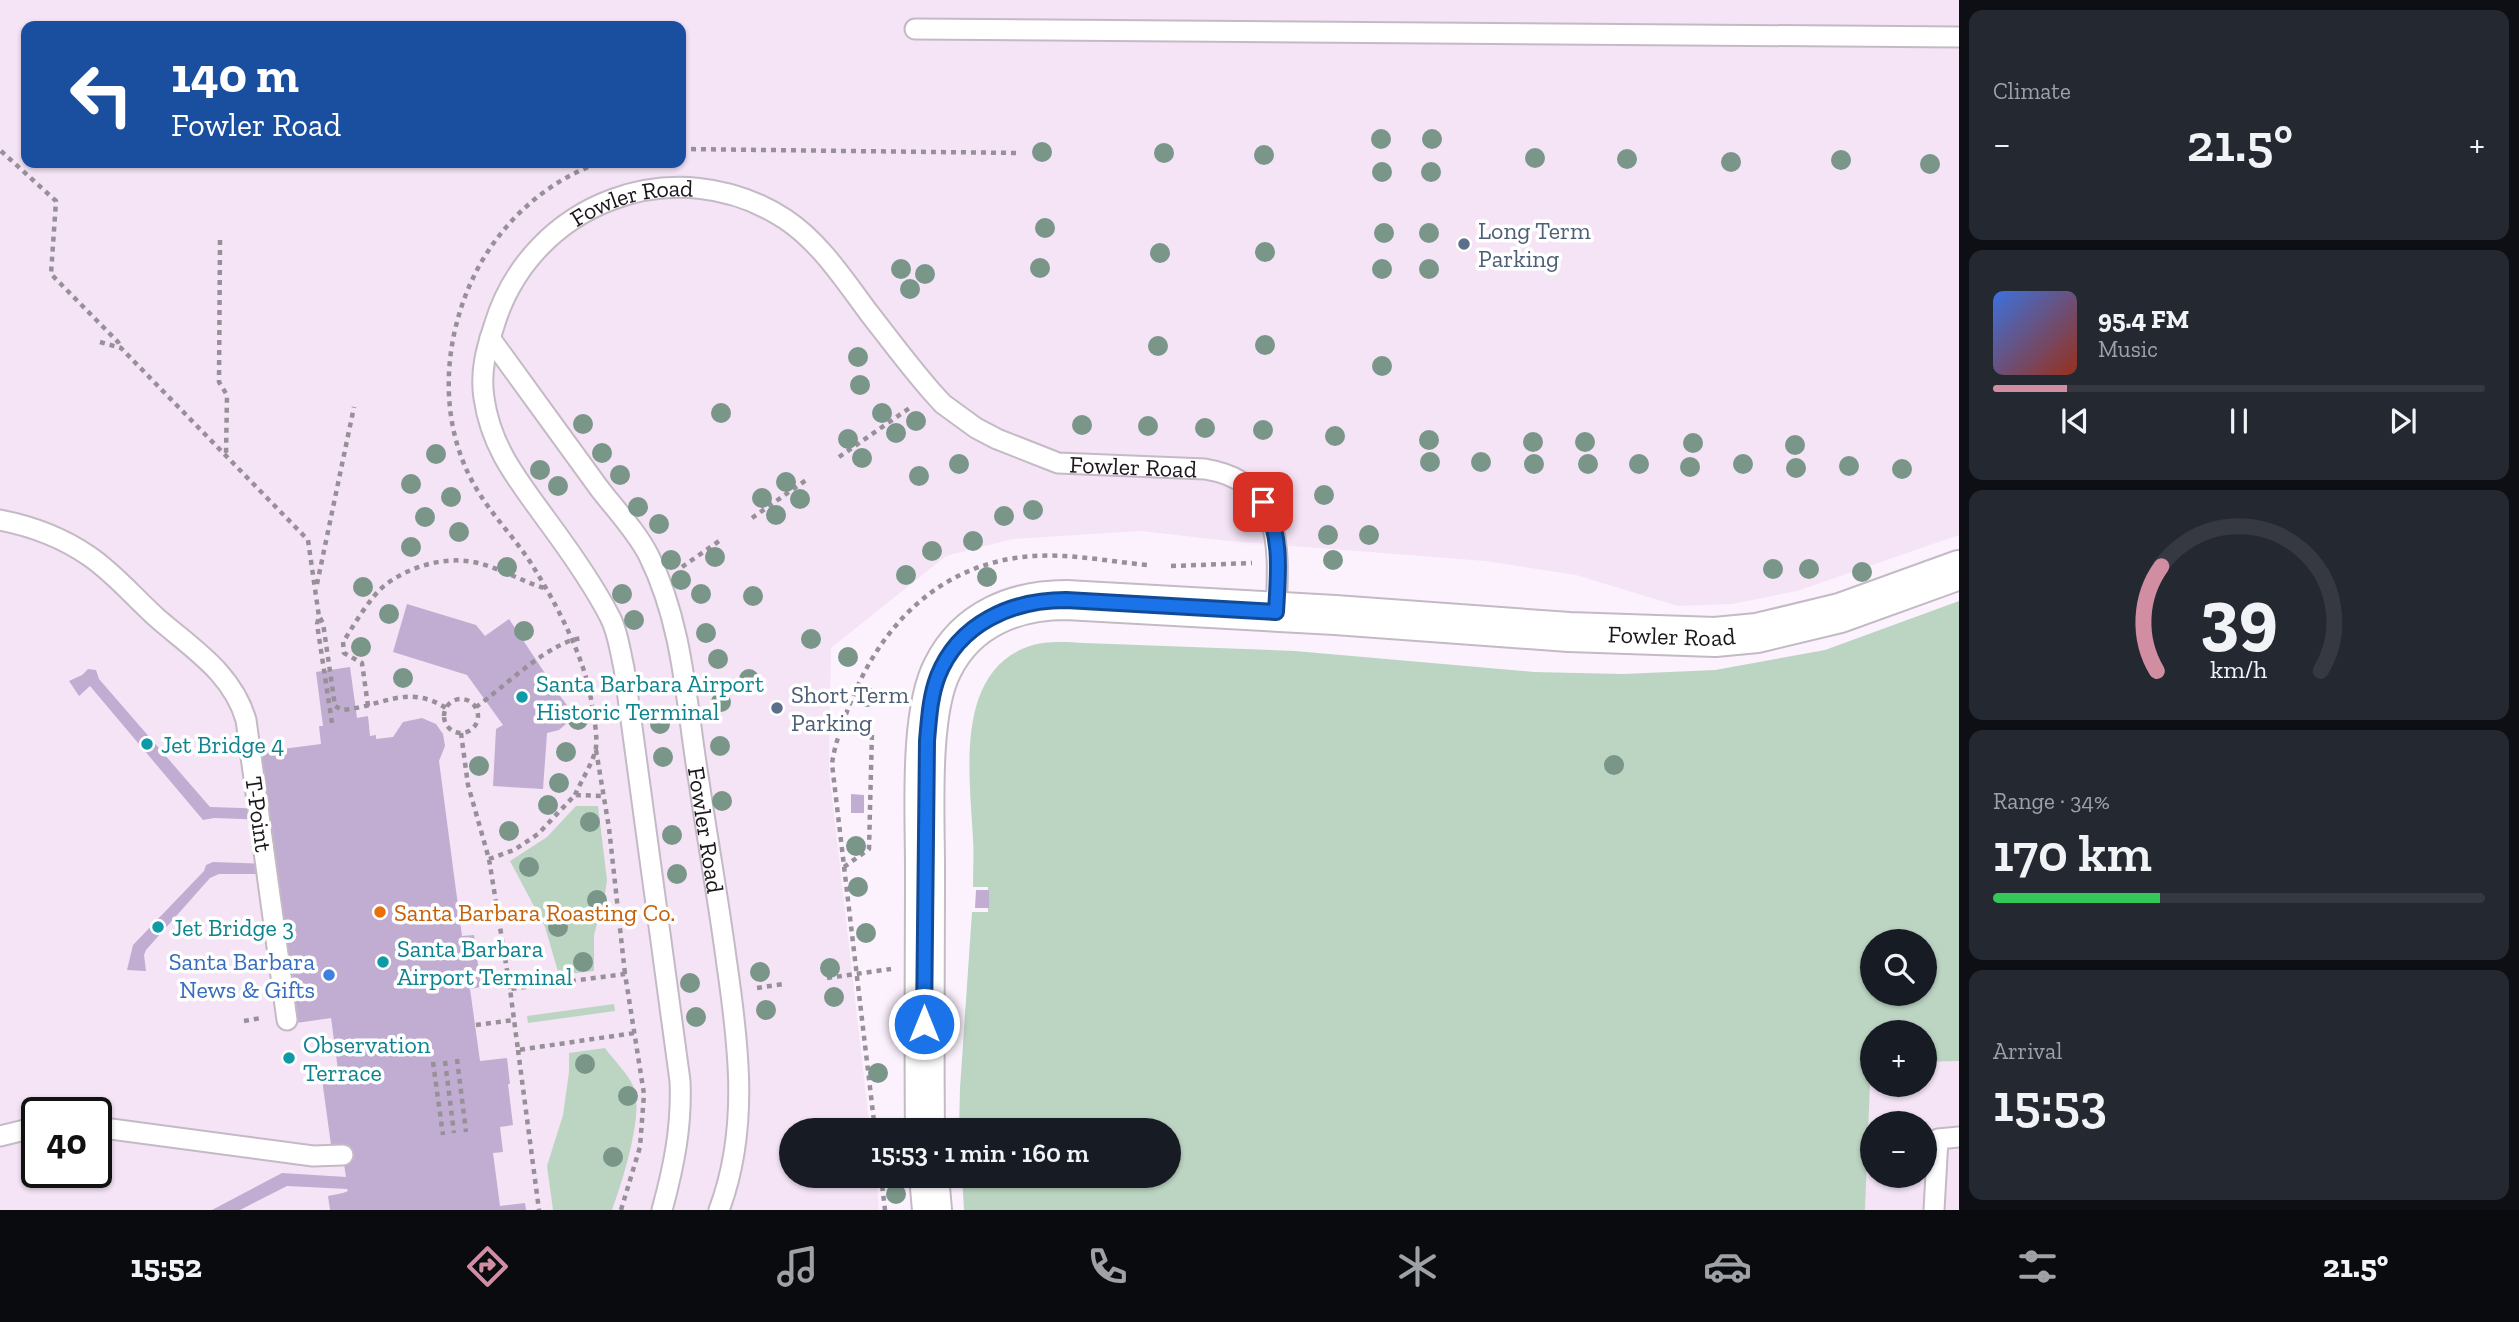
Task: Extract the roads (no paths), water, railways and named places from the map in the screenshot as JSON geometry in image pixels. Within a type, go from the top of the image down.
[{"type":"street","name":"Fowler Road","points":[[1276,612],[1569,632],[1716,637],[1757,633],[1840,613],[1959,570]]},
{"type":"street","points":[[925,1118],[927,741],[932,696],[948,657],[963,638],[982,622],[1004,610],[1032,602],[1066,600],[1276,612]]},
{"type":"street","points":[[930,1188],[932,1210]]},
{"type":"lane","points":[[915,29],[1959,37]]},
{"type":"lane","name":"Fowler Road","points":[[662,1210],[678,1142],[681,1118],[680,1081],[624,668],[611,619],[568,550],[504,460],[492,433],[484,399],[482,374],[498,312],[512,283],[530,257],[564,223],[612,198],[659,189],[707,189],[732,195],[785,219],[807,237],[849,286],[932,392],[943,404],[976,428],[1058,463],[1205,469],[1222,471],[1245,483],[1263,502],[1275,528],[1278,558],[1276,612]]},
{"type":"lane","name":"Fowler Road","points":[[490,338],[648,553],[669,603],[683,664],[738,1052],[739,1115],[736,1151],[728,1187],[719,1210]]},
{"type":"lane","name":"T-Point","points":[[0,520],[47,534],[89,556],[219,671],[243,708],[287,1020]]},
{"type":"lane","points":[[112,1128],[323,1157],[343,1155]]},
{"type":"lane","points":[[0,1136],[21,1131]]},
{"type":"lane","points":[[1934,1210],[1938,1139],[1959,1137]]},
{"type":"place","name":"Long Term Parking","points":[[1464,244]]},
{"type":"place","name":"Santa Barbara Airport Historic Terminal","points":[[522,697]]},
{"type":"place","name":"Short Term Parking","points":[[777,708]]},
{"type":"place","name":"Jet Bridge 4","points":[[147,744]]},
{"type":"place","name":"Santa Barbara Roasting Co.","points":[[380,912]]},
{"type":"place","name":"Jet Bridge 3","points":[[158,927]]},
{"type":"place","name":"Santa Barbara Airport Terminal","points":[[383,962]]},
{"type":"place","name":"Santa Barbara News & Gifts","points":[[329,975]]},
{"type":"place","name":"Observation Terrace","points":[[289,1058]]}]
